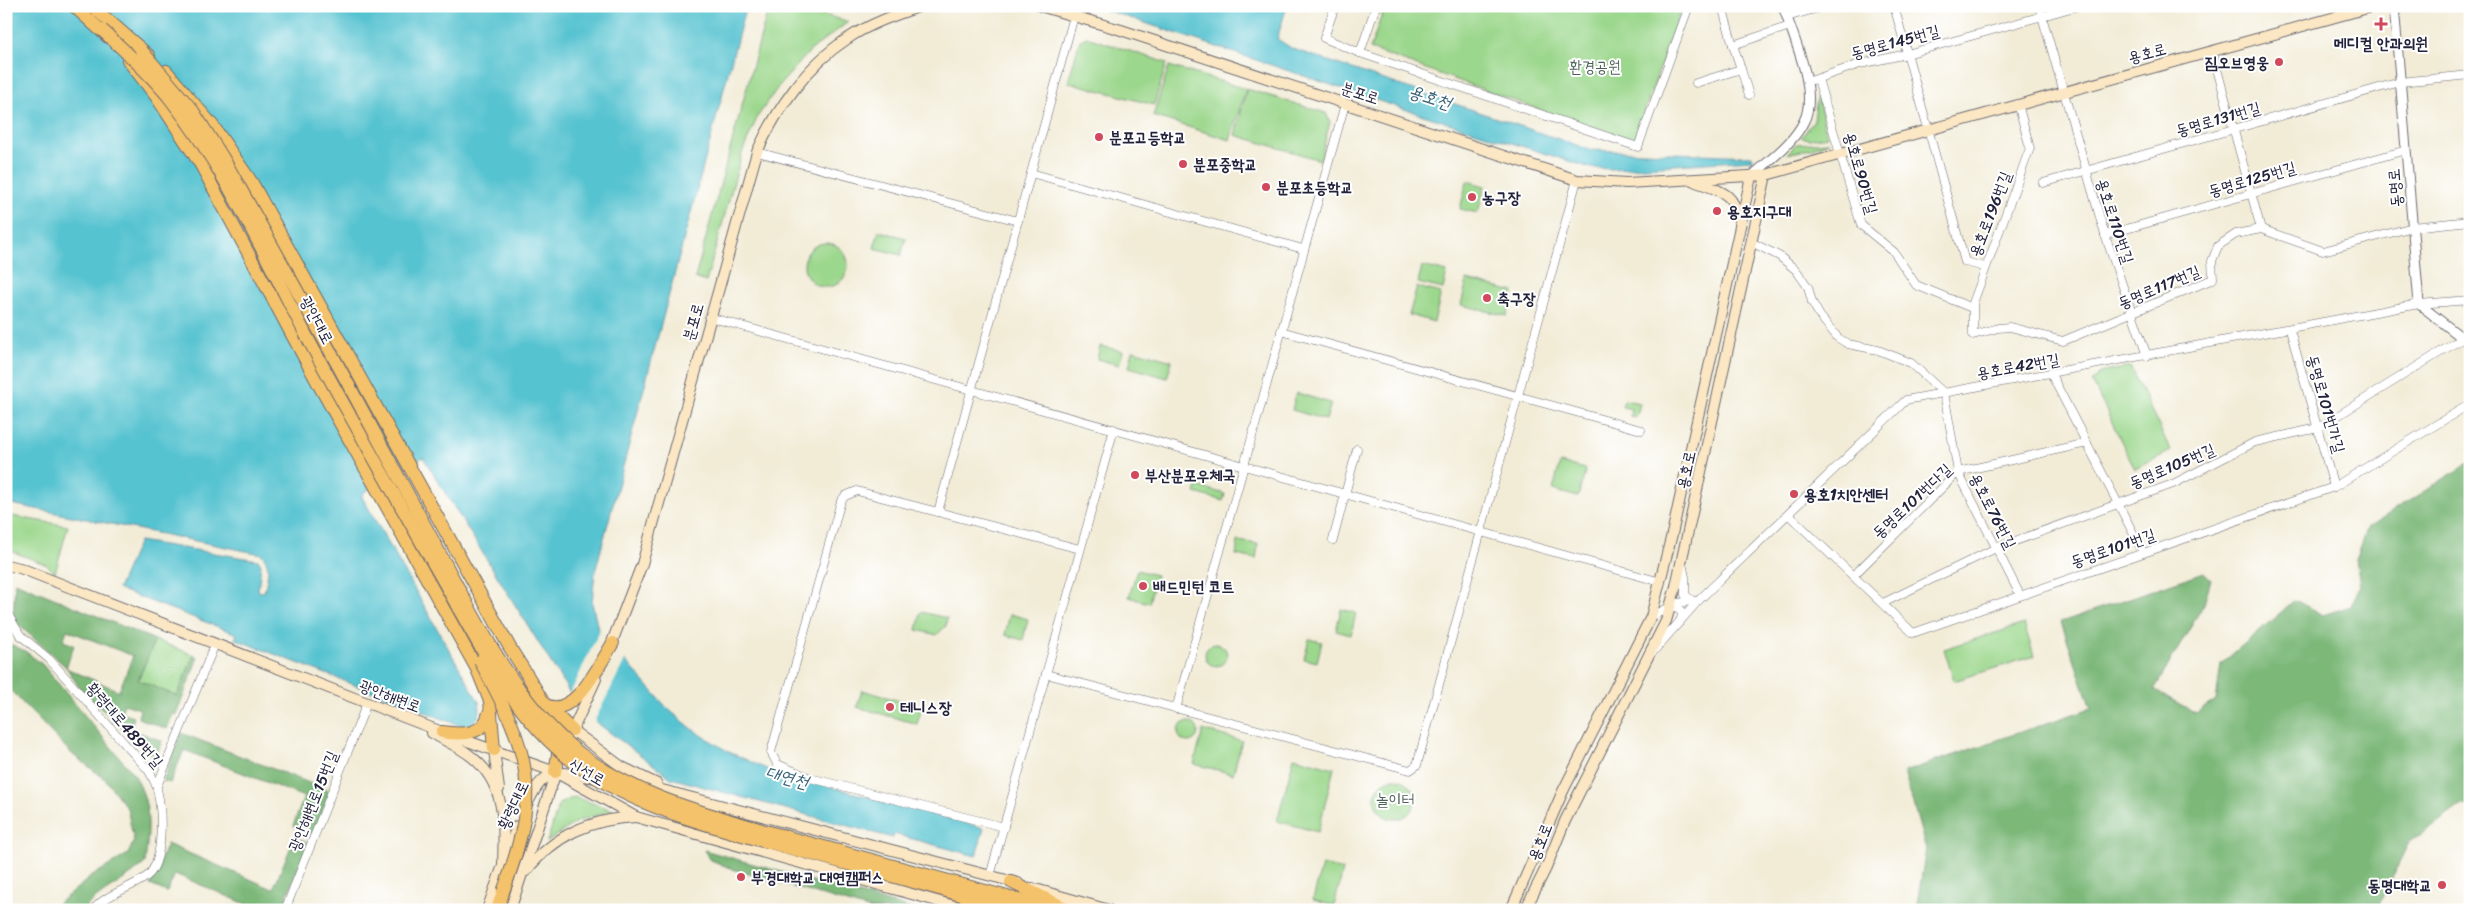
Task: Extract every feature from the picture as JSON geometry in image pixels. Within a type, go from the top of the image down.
[{"type":"highway","name":"광안대로","points":[[74,6],[132,57],[167,95],[215,164],[313,348],[459,610],[502,672]]},
{"type":"highway","name":"광안대로","points":[[92,6],[141,50],[192,111],[223,158],[502,672]]},
{"type":"highway","points":[[102,30],[156,96],[196,157],[475,666],[489,697],[494,750]]},
{"type":"highway","points":[[141,50],[180,86],[237,160],[416,476],[509,646],[544,704],[572,730]]},
{"type":"highway","points":[[459,610],[476,655],[514,730],[527,776],[527,803],[524,826],[519,848],[497,910]]},
{"type":"highway","points":[[475,666],[479,652],[485,645],[495,643],[509,646]]},
{"type":"highway","points":[[544,704],[558,709],[575,708],[612,644]]},
{"type":"highway","points":[[502,672],[536,726],[561,752],[595,776],[642,802],[680,818],[768,837],[1055,910]]},
{"type":"highway","points":[[536,691],[550,719],[558,742],[555,772]]},
{"type":"highway","points":[[442,732],[467,733],[479,730],[488,718],[490,706]]},
{"type":"highway","points":[[768,837],[1016,910]]},
{"type":"highway","points":[[1011,882],[1069,910]]},
{"type":"main road","name":"분포로","points":[[612,644],[642,564],[709,317],[757,152],[770,123],[787,98],[824,58],[847,39],[890,16],[921,6]]},
{"type":"main road","name":"분포로","points":[[1040,6],[1577,180],[1628,183],[1766,175]]},
{"type":"main road","name":"용호로","points":[[1525,910],[1546,868],[1565,821],[1666,621],[1671,606],[1766,175],[2375,6]]},
{"type":"main road","name":"용호로","points":[[1511,910],[1563,791],[1651,616],[1661,582],[1751,177]]},
{"type":"main road","points":[[1691,180],[1725,193],[1734,204],[1739,225]]},
{"type":"main road","points":[[1736,238],[1742,240],[1741,265],[1744,275]]},
{"type":"main road","name":"광안해변로","points":[[6,565],[20,568],[442,732],[555,772]]},
{"type":"main road","points":[[555,772],[572,730],[575,708]]},
{"type":"main road","points":[[408,718],[471,756],[485,770],[501,803]]},
{"type":"main road","points":[[572,730],[622,768],[680,795]]},
{"type":"main road","points":[[1587,743],[1592,740],[1597,742],[1591,770]]},
{"type":"main road","points":[[494,750],[504,821],[503,867]]},
{"type":"main road","name":"신선로","points":[[555,772],[644,786],[990,876],[1109,910]]},
{"type":"main road","name":"신선로","points":[[555,772],[636,817],[969,910]]},
{"type":"main road","name":"황령대로","points":[[487,910],[515,832],[538,784],[545,777],[555,772]]},
{"type":"main road","name":"황령대로","points":[[510,910],[523,876],[555,772]]},
{"type":"main road","points":[[1563,791],[1555,824],[1559,826],[1565,821]]},
{"type":"main road","points":[[523,876],[541,852],[571,832],[610,818],[636,817]]},
{"type":"main road","points":[[515,832],[521,825],[525,823],[530,824],[534,838]]},
{"type":"street","points":[[1335,6],[1324,38],[1360,54],[1638,147],[1689,6]]},
{"type":"street","points":[[1360,54],[1376,6]]},
{"type":"street","points":[[1722,6],[1749,95]]},
{"type":"street","points":[[1751,177],[1804,122],[1809,109],[1807,82],[1783,6]]},
{"type":"street","points":[[1787,17],[1824,6]]},
{"type":"street","points":[[1894,6],[1927,130],[1966,262],[1985,267]]},
{"type":"street","name":"용호로110번길","points":[[2039,6],[2085,172],[2131,314],[2147,356]]},
{"type":"street","name":"동명로145번길","points":[[1807,82],[1860,64],[1907,54],[2078,6]]},
{"type":"street","name":"동명로","points":[[2394,6],[2420,304]]},
{"type":"street","points":[[938,512],[1074,16]]},
{"type":"street","points":[[1733,45],[1790,26]]},
{"type":"street","points":[[2212,51],[2261,230]]},
{"type":"street","points":[[1696,83],[1741,69]]},
{"type":"street","name":"동명로131번길","points":[[2043,184],[2400,82],[2470,75]]},
{"type":"street","name":"용호로90번길","points":[[1818,78],[1861,225],[1894,252],[1916,285],[1972,308]]},
{"type":"street","points":[[1176,709],[1280,331],[1345,104]]},
{"type":"street","name":"용호로196번길","points":[[1973,335],[1972,308],[1985,267],[2030,148],[2018,104]]},
{"type":"street","points":[[1766,175],[1779,150]]},
{"type":"street","name":"동명로125번길","points":[[2105,235],[2406,150]]},
{"type":"street","points":[[757,152],[1018,221]]},
{"type":"street","points":[[1031,173],[1303,249]]},
{"type":"street","points":[[1046,674],[1410,770],[1417,766],[1577,180]]},
{"type":"street","name":"동명로117번길","points":[[1973,335],[1998,328],[2010,327],[2063,340],[2131,314],[2213,279],[2212,261],[2218,246],[2236,234],[2261,230],[2323,251],[2413,227],[2470,221]]},
{"type":"street","points":[[1751,242],[1779,256],[1796,270],[1808,287],[1812,302],[1820,316],[1838,338],[1848,344],[1878,350],[1911,363],[1944,393]]},
{"type":"street","name":"용호로42번길","points":[[1647,659],[1679,624],[1696,601],[1789,515],[1906,400],[2290,330],[2420,304],[2470,300]]},
{"type":"street","points":[[2420,304],[2466,341]]},
{"type":"street","points":[[709,317],[1661,582]]},
{"type":"street","name":"동명로101번가길","points":[[2290,330],[2334,486]]},
{"type":"street","points":[[1280,331],[1517,398],[1641,430]]},
{"type":"street","name":"동명로105번길","points":[[1883,603],[1996,548],[2173,484],[2255,442],[2318,428],[2466,341]]},
{"type":"street","points":[[2051,374],[2143,552]]},
{"type":"street","name":"용호로76번길","points":[[1944,393],[1958,472],[2020,595]]},
{"type":"street","name":"동명로101번길","points":[[1789,515],[1913,632],[2334,486],[2470,404]]},
{"type":"street","points":[[990,876],[1114,429]]},
{"type":"street","name":"동명로101번다길","points":[[1853,576],[1958,472],[2086,442]]},
{"type":"street","points":[[1333,540],[1356,449]]},
{"type":"street","points":[[1004,827],[797,773],[777,764],[771,752],[841,501],[845,496],[857,491],[1080,549]]},
{"type":"street","points":[[1682,562],[1686,577],[1684,595],[1696,601]]},
{"type":"street","points":[[1651,616],[1677,603],[1696,601]]},
{"type":"street","points":[[1671,606],[1680,608],[1682,615],[1679,624]]},
{"type":"street","name":"황령대로489번길","points":[[6,611],[20,636],[49,659],[64,675],[149,771],[157,786],[161,806],[161,833],[152,869],[148,876],[115,894],[93,910]]},
{"type":"street","points":[[157,786],[215,644]]},
{"type":"street","name":"광안해변로15번길","points":[[285,910],[367,703]]},
{"type":"green space","points":[[769,6],[796,6],[848,22],[810,51],[778,87],[758,116],[742,153],[706,282],[695,278]]},
{"type":"green space","name":"환경공원","points":[[1385,6],[1682,6],[1633,143],[1370,49]]},
{"type":"green space","points":[[1087,37],[1167,63],[1154,105],[1068,82],[1080,40]]},
{"type":"green space","points":[[1169,66],[1246,89],[1230,140],[1153,116]]},
{"type":"green space","points":[[1247,89],[1326,113],[1330,122],[1320,160],[1235,135]]},
{"type":"green space","points":[[1817,95],[1827,136],[1810,139],[1801,137],[1814,121]]},
{"type":"green space","points":[[1829,142],[1810,149],[1787,154],[1796,144]]},
{"type":"green space","name":"농구장","points":[[1467,181],[1485,186],[1478,213],[1460,209]]},
{"type":"green space","points":[[879,231],[906,238],[901,255],[874,248]]},
{"type":"green space","points":[[826,243],[838,247],[844,253],[848,265],[844,277],[838,283],[826,287],[814,283],[808,277],[804,265],[808,253],[814,247]]},
{"type":"green space","points":[[1422,266],[1447,272],[1443,289],[1418,283]]},
{"type":"green space","name":"축구장","points":[[1467,280],[1514,292],[1507,316],[1461,305]]},
{"type":"green space","points":[[1417,287],[1441,293],[1434,322],[1409,315]]},
{"type":"green space","points":[[1100,346],[1123,351],[1119,365],[1097,359]]},
{"type":"green space","points":[[1133,350],[1172,361],[1167,378],[1129,367]]},
{"type":"green space","points":[[2130,367],[2171,451],[2135,469],[2092,382],[2100,373]]},
{"type":"green space","points":[[1296,393],[1331,403],[1326,420],[1292,410]]},
{"type":"green space","points":[[1624,400],[1640,403],[1637,417],[1630,416],[1631,409],[1622,407]]},
{"type":"green space","points":[[2470,462],[2470,806],[2460,806],[2409,843],[2377,908],[2373,910],[1916,910],[1926,849],[1904,772],[2091,708],[2061,622],[2204,572],[2211,579],[2204,604],[2154,690],[2196,713],[2216,700],[2221,664],[2295,600],[2323,615],[2351,606],[2360,586],[2356,559],[2368,527]]},
{"type":"green space","points":[[1560,463],[1586,469],[1578,497],[1553,490]]},
{"type":"green space","points":[[1197,486],[1225,494],[1223,501],[1195,493]]},
{"type":"green space","points":[[6,515],[68,526],[55,573],[47,565],[6,549]]},
{"type":"green space","points":[[1238,541],[1258,544],[1256,559],[1236,555]]},
{"type":"green space","name":"배드민턴 코트","points":[[1137,570],[1156,575],[1149,603],[1129,597]]},
{"type":"green space","points":[[15,582],[155,640],[138,680],[177,696],[194,655],[198,657],[176,715],[173,714],[167,729],[138,718],[140,709],[124,704],[121,713],[134,717],[130,729],[162,741],[155,758],[81,690],[67,668],[119,691],[133,656],[67,630],[63,641],[74,645],[66,667],[13,620]]},
{"type":"green space","points":[[1341,609],[1356,613],[1351,635],[1336,631]]},
{"type":"green space","points":[[921,612],[947,618],[946,626],[937,635],[917,630]]},
{"type":"green space","points":[[1010,614],[1028,619],[1023,640],[1005,635]]},
{"type":"green space","points":[[2024,624],[2034,656],[1954,681],[1944,649]]},
{"type":"green space","points":[[1309,639],[1322,642],[1317,662],[1304,659]]},
{"type":"green space","points":[[155,640],[194,655],[177,697],[138,680]]},
{"type":"green space","points":[[6,642],[25,651],[42,664],[135,776],[147,808],[148,840],[145,863],[83,910],[50,910],[92,876],[128,854],[134,841],[127,808],[105,779],[72,754],[12,692],[6,690]]},
{"type":"green space","points":[[1216,644],[1224,647],[1227,655],[1224,663],[1216,666],[1208,663],[1205,655],[1208,647]]},
{"type":"green space","name":"테니스장","points":[[862,690],[922,707],[917,724],[857,707]]},
{"type":"green space","points":[[1184,722],[1192,722],[1198,728],[1198,736],[1192,742],[1184,742],[1178,736],[1178,728]]},
{"type":"green space","points":[[1203,730],[1242,741],[1233,774],[1194,764]]},
{"type":"green space","points":[[181,733],[330,791],[313,834],[293,826],[304,797],[184,750],[170,783],[163,781]]},
{"type":"green space","points":[[1294,757],[1334,768],[1318,832],[1277,821]]},
{"type":"green space","name":"놀이터","points":[[1391,779],[1399,779],[1406,782],[1412,788],[1415,799],[1412,810],[1406,816],[1399,819],[1391,819],[1384,816],[1378,810],[1375,803],[1375,795],[1378,788],[1384,782]]},
{"type":"green space","points":[[574,797],[613,810],[576,822],[547,842],[559,804]]},
{"type":"green space","points":[[295,837],[309,843],[281,910],[260,910],[175,874],[167,892],[150,885],[167,844],[273,889]]},
{"type":"green space","points":[[704,850],[915,910],[871,910],[732,869],[709,859]]},
{"type":"green space","points":[[1322,865],[1343,870],[1334,906],[1313,900]]},
{"type":"water","name":"대연천","points":[[6,6],[746,6],[595,572],[592,603],[598,629],[668,709],[695,731],[729,752],[769,770],[984,828],[976,856],[894,834],[893,838],[671,778],[581,711],[423,457],[363,493],[362,497],[479,702],[480,711],[478,718],[464,727],[235,639],[237,634],[118,589],[139,541],[258,560],[261,565],[258,591],[264,592],[268,567],[261,554],[6,503]]},
{"type":"water","name":"용호천","points":[[1094,6],[1287,6],[1277,39],[1293,49],[1591,150],[1752,156],[1752,160],[1612,169],[1591,168],[1388,104]]},
{"type":"pier","points":[[600,630],[626,658],[595,720],[595,725],[576,709],[567,695],[570,694]]},
{"type":"place","name":"메디컬 안과의원","points":[[2381,24]]},
{"type":"place","name":"짐오브영웅","points":[[2279,62]]},
{"type":"place","name":"분포고등학교","points":[[1099,137]]},
{"type":"place","name":"분포중학교","points":[[1183,164]]},
{"type":"place","name":"분포초등학교","points":[[1266,187]]},
{"type":"place","name":"농구장","points":[[1472,197]]},
{"type":"place","name":"용호지구대","points":[[1717,211]]},
{"type":"place","name":"축구장","points":[[1487,298]]},
{"type":"place","name":"부산분포우체국","points":[[1135,475]]},
{"type":"place","name":"용호1치안센터","points":[[1794,494]]},
{"type":"place","name":"배드민턴 코트","points":[[1143,586]]},
{"type":"place","name":"테니스장","points":[[890,707]]},
{"type":"place","name":"부경대학교 대연캠퍼스","points":[[741,877]]},
{"type":"place","name":"동명대학교","points":[[2442,885]]}]
